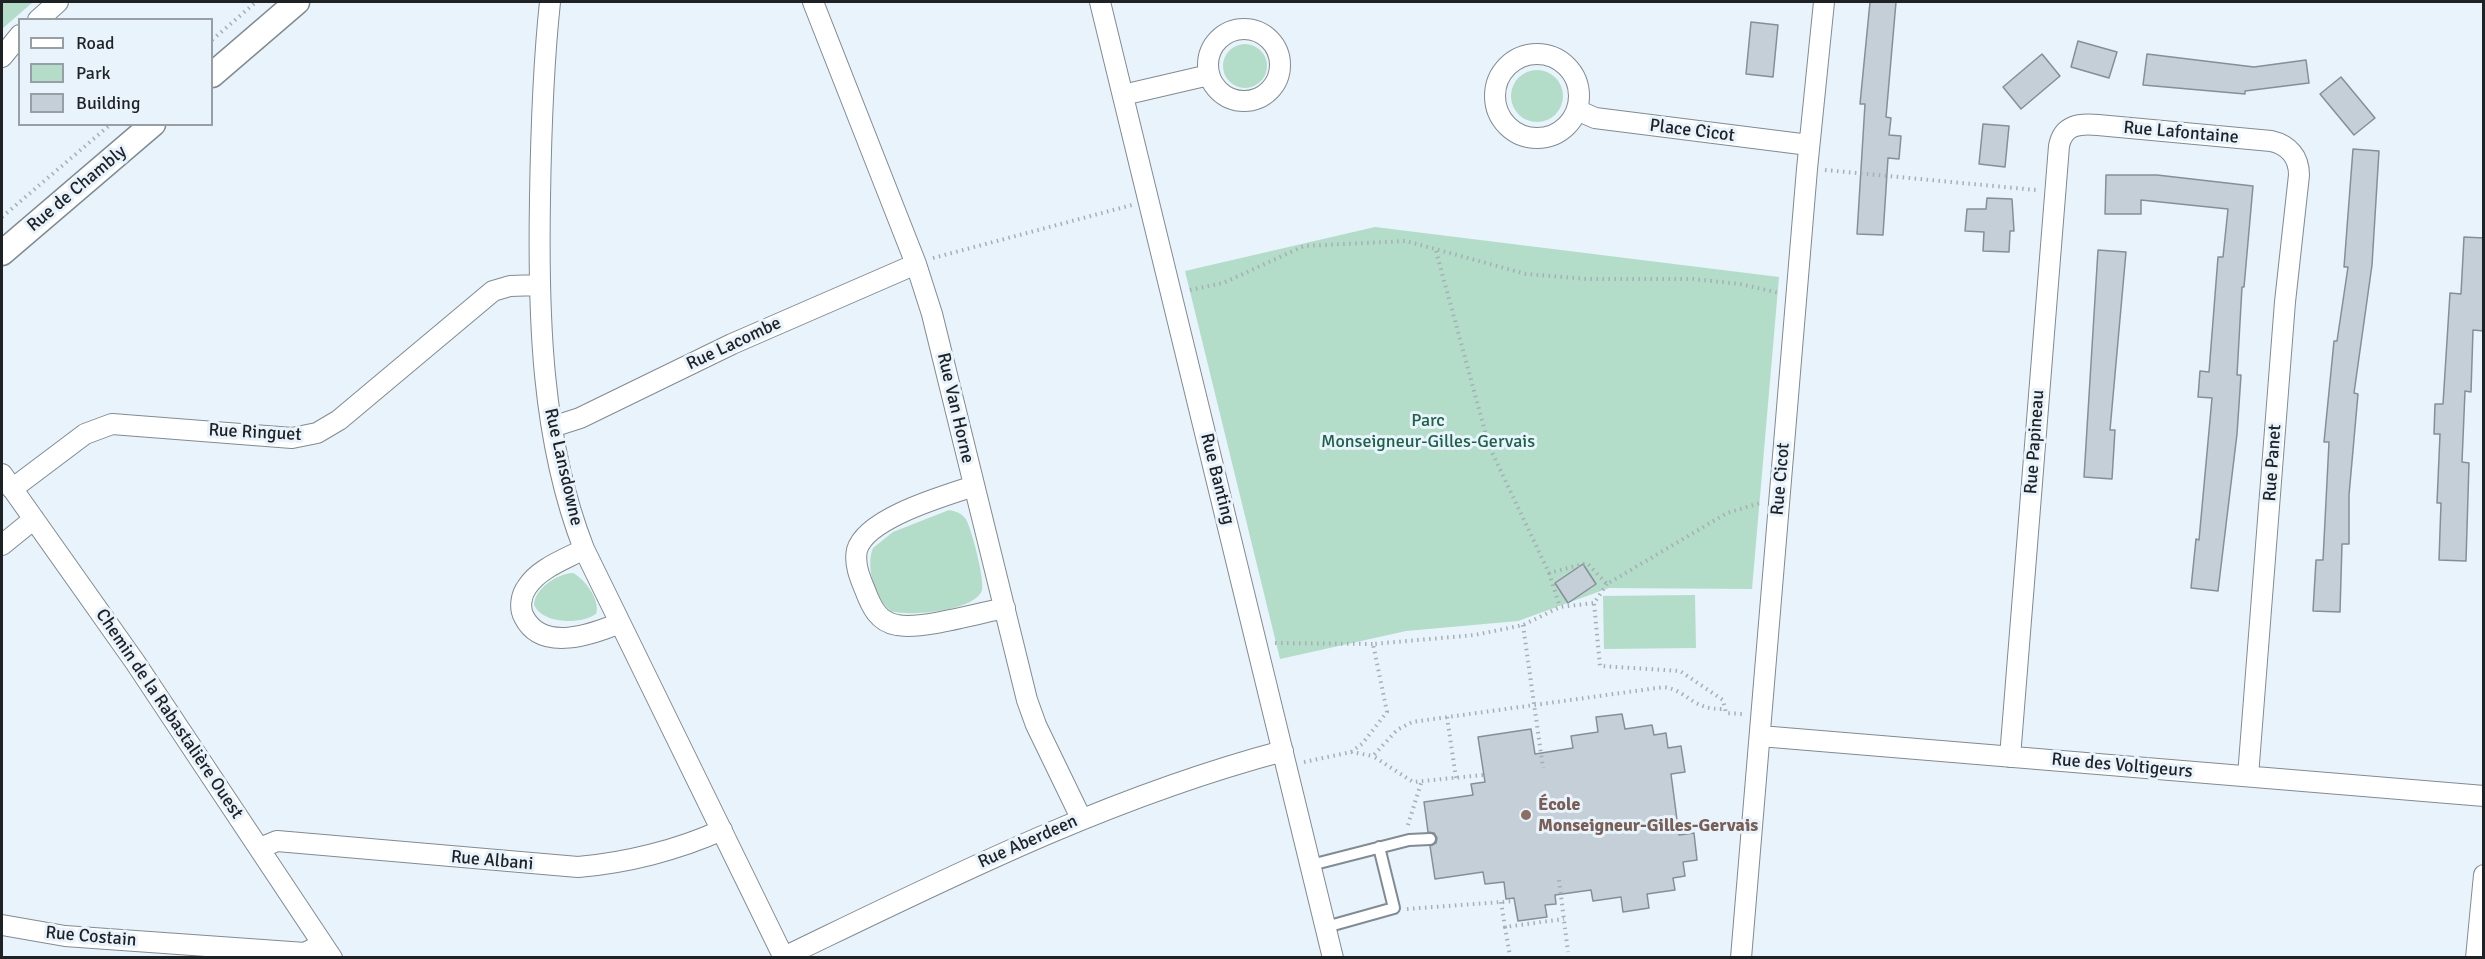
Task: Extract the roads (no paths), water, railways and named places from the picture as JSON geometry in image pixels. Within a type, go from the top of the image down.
[{"type":"street","points":[[40,18],[58,2]]},
{"type":"street","points":[[213,74],[297,2]]},
{"type":"street","name":"Rue Lansdowne","points":[[550,2],[542,105],[539,285],[552,427],[564,489],[584,549],[784,957]]},
{"type":"street","name":"Rue Van Horne","points":[[813,2],[924,261],[932,314],[1031,712],[1081,818]]},
{"type":"street","name":"Rue Banting","points":[[1100,2],[1333,957]]},
{"type":"street","name":"Rue Cicot","points":[[1741,957],[1809,145],[1824,2]]},
{"type":"street","points":[[2,57],[18,37]]},
{"type":"street","points":[[1546,55],[1559,60],[1576,81],[1579,94],[1577,110],[1561,130],[1548,137],[1534,138],[1520,135],[1508,127],[1499,116],[1495,102],[1496,88],[1504,70],[1520,57],[1546,55]]},
{"type":"street","points":[[1123,95],[1209,75]]},
{"type":"street","name":"Place Cicot","points":[[1577,110],[1595,118],[1809,145]]},
{"type":"street","name":"Rue Lafontaine","points":[[2068,129],[2081,124],[2271,141],[2283,145],[2292,152]]},
{"type":"street","name":"Rue de Chambly","points":[[2,253],[151,126]]},
{"type":"street","name":"Rue Papineau","points":[[2010,757],[2054,192],[2060,142],[2068,129]]},
{"type":"street","name":"Rue Panet","points":[[2248,776],[2285,302],[2299,175],[2298,163],[2292,152]]},
{"type":"street","name":"Rue Lacombe","points":[[552,427],[580,418],[732,344],[924,261]]},
{"type":"street","name":"Rue Ringuet","points":[[7,482],[85,434],[112,424],[284,438],[317,433],[339,420],[493,291],[510,286],[539,285]]},
{"type":"street","name":"Chemin de la Rabastalière Ouest","points":[[7,482],[260,848],[327,951]]},
{"type":"street","points":[[974,486],[936,499],[873,528],[863,538],[857,550],[858,571],[873,609],[881,618],[892,624],[912,626],[1005,608]]},
{"type":"street","points":[[2,545],[34,519]]},
{"type":"street","points":[[584,549],[538,574],[527,586],[522,596],[523,616],[534,631],[555,638],[584,635],[620,623]]},
{"type":"street","name":"Rue des Voltigeurs","points":[[1760,736],[2484,796]]},
{"type":"street","name":"Rue Aberdeen","points":[[784,957],[1081,818],[1153,791],[1283,751]]},
{"type":"street","name":"Rue Albani","points":[[260,848],[277,841],[578,867],[622,861],[701,840],[722,830]]},
{"type":"street","points":[[2476,957],[2484,875]]},
{"type":"street","name":"Rue Costain","points":[[2,925],[65,936],[305,953],[327,951]]},
{"type":"lane","points":[[1311,865],[1409,840],[1430,838]]},
{"type":"lane","points":[[1326,927],[1394,908],[1379,847]]},
{"type":"place","name":"École Monseigneur-Gilles-Gervais","points":[[1526,815]]},
{"type":"park label","name":"Parc Monseigneur-Gilles-Gervais","points":[[1428,431]]}]
